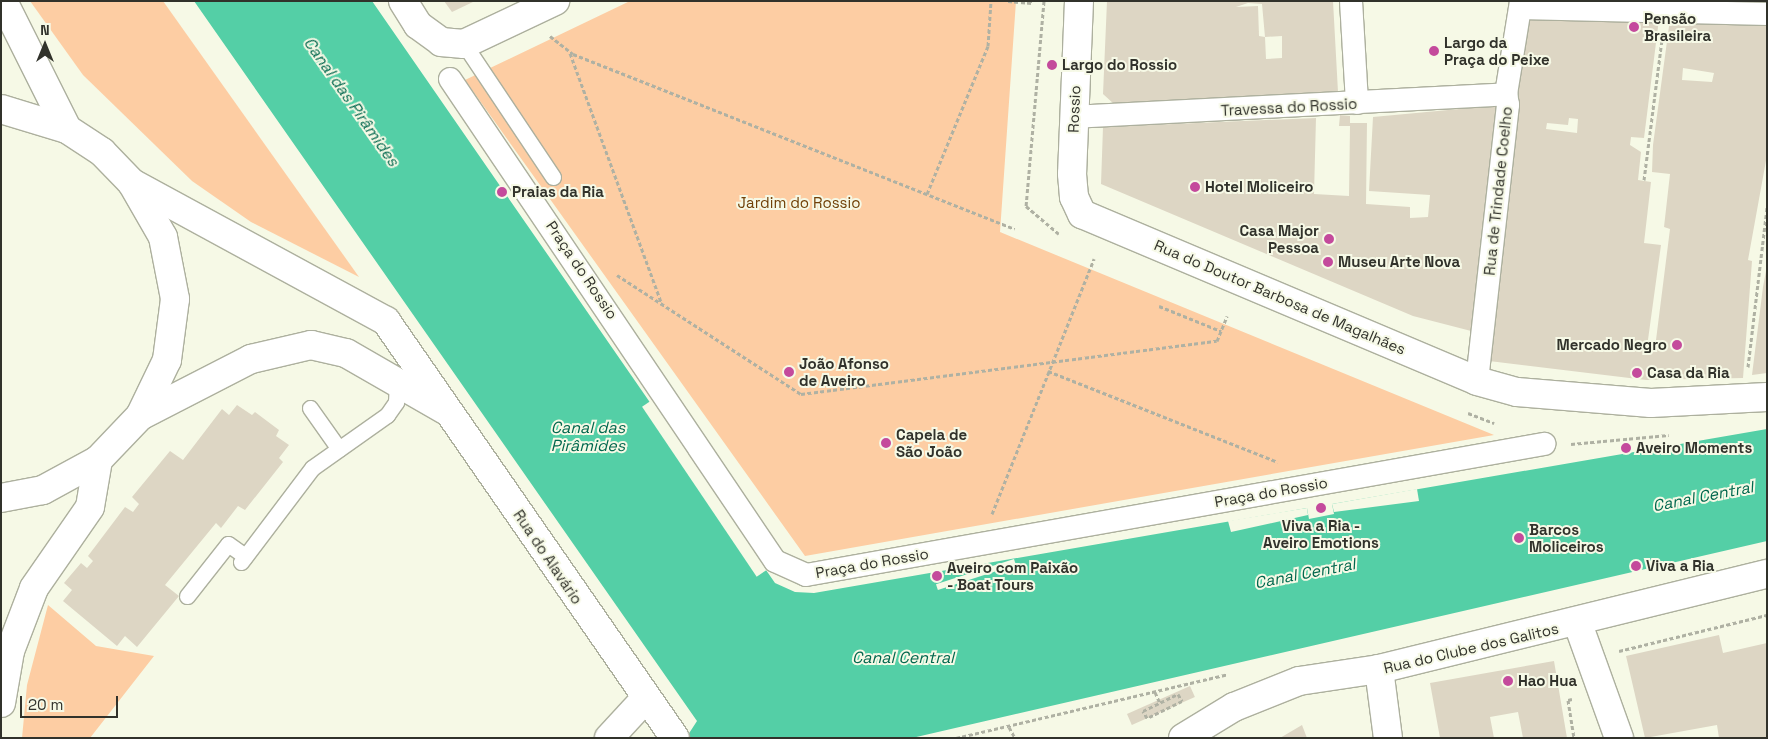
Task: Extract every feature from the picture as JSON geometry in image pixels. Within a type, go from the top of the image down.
[{"type":"main road","points":[[3,1],[67,129]]},
{"type":"main road","points":[[403,1],[418,25],[441,42],[464,44],[555,1]]},
{"type":"main road","name":"Rossio","points":[[1079,1],[1073,117],[1074,197],[1082,214]]},
{"type":"main road","points":[[1,109],[67,129],[102,152],[132,183],[163,237],[174,298],[167,360],[140,416],[98,460],[43,490],[1,498]]},
{"type":"main road","name":"Rua do Alavário","points":[[132,183],[386,321],[645,699],[675,738]]},
{"type":"main road","name":"Rua do Doutor Barbosa de Magalhães","points":[[1082,214],[1477,381],[1517,392],[1651,404],[1767,397]]},
{"type":"main road","points":[[140,416],[251,359],[290,347],[335,348],[452,415]]},
{"type":"main road","points":[[1,704],[10,652],[34,588],[90,507],[98,460]]},
{"type":"main road","name":"Rua do Clube dos Galitos","points":[[1183,738],[1264,692],[1299,680],[1379,669],[1578,624],[1767,574]]},
{"type":"main road","points":[[1578,624],[1599,689],[1619,738]]},
{"type":"main road","points":[[1379,669],[1388,738]]},
{"type":"main road","points":[[609,738],[645,699]]},
{"type":"street","points":[[1350,1],[1357,103]]},
{"type":"street","points":[[1521,5],[1767,14]]},
{"type":"street","name":"Rua de Trindade Coelho","points":[[1477,381],[1508,105],[1506,94],[1521,5]]},
{"type":"street","name":"Praça do Rossio","points":[[450,79],[580,267],[775,560],[806,574],[1544,444]]},
{"type":"street","name":"Travessa do Rossio","points":[[1073,117],[1506,94]]},
{"type":"lane","points":[[464,44],[553,178]]},
{"type":"lane","points":[[187,596],[228,544],[243,559],[312,468],[387,415],[396,402],[397,382]]},
{"type":"lane","points":[[310,408],[339,449]]},
{"type":"path","points":[[927,194],[988,46],[990,1]]},
{"type":"path","points":[[1008,1],[1032,3]]},
{"type":"path","points":[[1644,180],[1666,11]]},
{"type":"path","points":[[546,33],[570,52],[1015,229]]},
{"type":"path","points":[[570,52],[662,305]]},
{"type":"path","points":[[1748,376],[1767,207]]},
{"type":"path","points":[[981,544],[1094,259]]},
{"type":"path","points":[[580,267],[600,264],[801,394],[1217,341],[1228,316]]},
{"type":"path","points":[[1159,306],[1221,331]]},
{"type":"path","points":[[1048,371],[1296,469],[1298,487]]},
{"type":"path","points":[[1599,689],[1620,678],[1617,652],[1767,615]]},
{"type":"path","points":[[1154,692],[1160,703]]},
{"type":"path","points":[[1178,694],[1182,701],[1147,718],[1144,711],[1160,703],[1178,694]]},
{"type":"path","points":[[1010,727],[1015,738]]},
{"type":"path","points":[[970,738],[973,734]]},
{"type":"green space","points":[[30,1],[163,1],[359,277],[251,222],[192,181],[83,75]]},
{"type":"green space","name":"Jardim do Rossio","points":[[630,1],[1016,1],[1000,232],[1494,435],[805,556],[465,80]]},
{"type":"green space","points":[[48,605],[96,646],[154,656],[90,738],[22,738],[27,685]]},
{"type":"water","points":[[194,1],[372,1],[775,583],[795,592],[814,593],[1307,508],[1309,519],[1334,514],[1332,504],[1767,429],[1767,541],[912,738],[686,738],[697,721]]},
{"type":"pier","points":[[652,400],[767,570],[757,577],[642,407]]},
{"type":"pier","points":[[1417,489],[1419,501],[1334,512],[1332,504]]},
{"type":"pier","points":[[1307,508],[1308,515],[1231,532],[1228,521]]},
{"type":"pier","points":[[1014,559],[1016,565],[938,590],[936,584]]},
{"type":"building","points":[[444,1],[475,1],[452,12]]},
{"type":"building","points":[[1107,1],[1333,1],[1338,92],[1114,104],[1103,94]],"holes":[[[1248,3],[1262,4],[1265,37],[1259,36],[1258,6],[1236,7]],[[1282,36],[1282,58],[1266,59],[1265,37]]]},
{"type":"building","points":[[1525,17],[1659,19],[1644,138],[1631,137],[1630,145],[1641,152],[1638,180],[1651,182],[1644,243],[1661,245],[1647,347],[1655,348],[1670,229],[1664,227],[1670,174],[1652,172],[1653,145],[1670,19],[1767,21],[1767,155],[1748,260],[1752,261],[1743,378],[1646,380],[1489,361]],"holes":[[[1683,68],[1714,73],[1712,82],[1682,80]],[[1569,118],[1578,119],[1577,133],[1546,129],[1547,123],[1568,125]]]},
{"type":"building","points":[[1502,105],[1475,332],[1413,316],[1101,184],[1103,127],[1316,118],[1314,194],[1349,196],[1350,126],[1339,126],[1340,115],[1350,116],[1350,123],[1367,123],[1366,204],[1410,207],[1410,218],[1428,217],[1430,195],[1369,191],[1373,117]]},
{"type":"building","points":[[1766,271],[1767,373],[1752,375],[1763,287]]},
{"type":"building","points":[[237,405],[252,415],[255,412],[279,430],[276,436],[289,445],[279,458],[283,462],[245,510],[238,506],[221,528],[216,523],[165,585],[179,596],[137,647],[125,636],[117,646],[63,601],[72,590],[64,583],[81,563],[87,568],[93,561],[88,556],[125,507],[133,512],[139,504],[132,497],[170,451],[183,460],[222,409],[229,415]]},
{"type":"building","points":[[1719,635],[1723,653],[1767,643],[1767,738],[1719,738],[1717,725],[1645,738],[1626,656]]},
{"type":"building","points":[[1554,661],[1567,738],[1523,738],[1518,712],[1490,717],[1494,738],[1440,738],[1430,683]]},
{"type":"building","points":[[1190,686],[1195,697],[1132,725],[1127,714]]},
{"type":"building","points":[[1302,725],[1307,738],[1280,738]]},
{"type":"place","name":"Pensão Brasileira","points":[[1634,27]]},
{"type":"place","name":"Largo da Praça do Peixe","points":[[1434,51]]},
{"type":"place","name":"Largo do Rossio","points":[[1052,65]]},
{"type":"place","name":"Hotel Moliceiro","points":[[1195,187]]},
{"type":"place","name":"Praias da Ria","points":[[502,192]]},
{"type":"place","name":"Casa Major Pessoa","points":[[1329,239]]},
{"type":"place","name":"Museu Arte Nova","points":[[1328,262]]},
{"type":"place","name":"Mercado Negro","points":[[1677,345]]},
{"type":"place","name":"João Afonso de Aveiro","points":[[789,372]]},
{"type":"place","name":"Casa da Ria","points":[[1637,373]]},
{"type":"place","name":"Capela de São João","points":[[886,443]]},
{"type":"place","name":"Aveiro Moments","points":[[1626,448]]},
{"type":"place","name":"Viva a Ria - Aveiro Emotions","points":[[1321,508]]},
{"type":"place","name":"Barcos Moliceiros","points":[[1519,538]]},
{"type":"place","name":"Viva a Ria","points":[[1636,566]]},
{"type":"place","name":"Aveiro com Paixão - Boat Tours","points":[[937,576]]},
{"type":"place","name":"Hao Hua","points":[[1508,681]]},
{"type":"water label","name":"Canal das Pirâmides","points":[[351,102]]},
{"type":"water label","name":"Canal das Pirâmides","points":[[588,437]]},
{"type":"water label","name":"Canal Central","points":[[1703,497]]},
{"type":"water label","name":"Canal Central","points":[[1305,574]]},
{"type":"water label","name":"Canal Central","points":[[903,658]]}]
